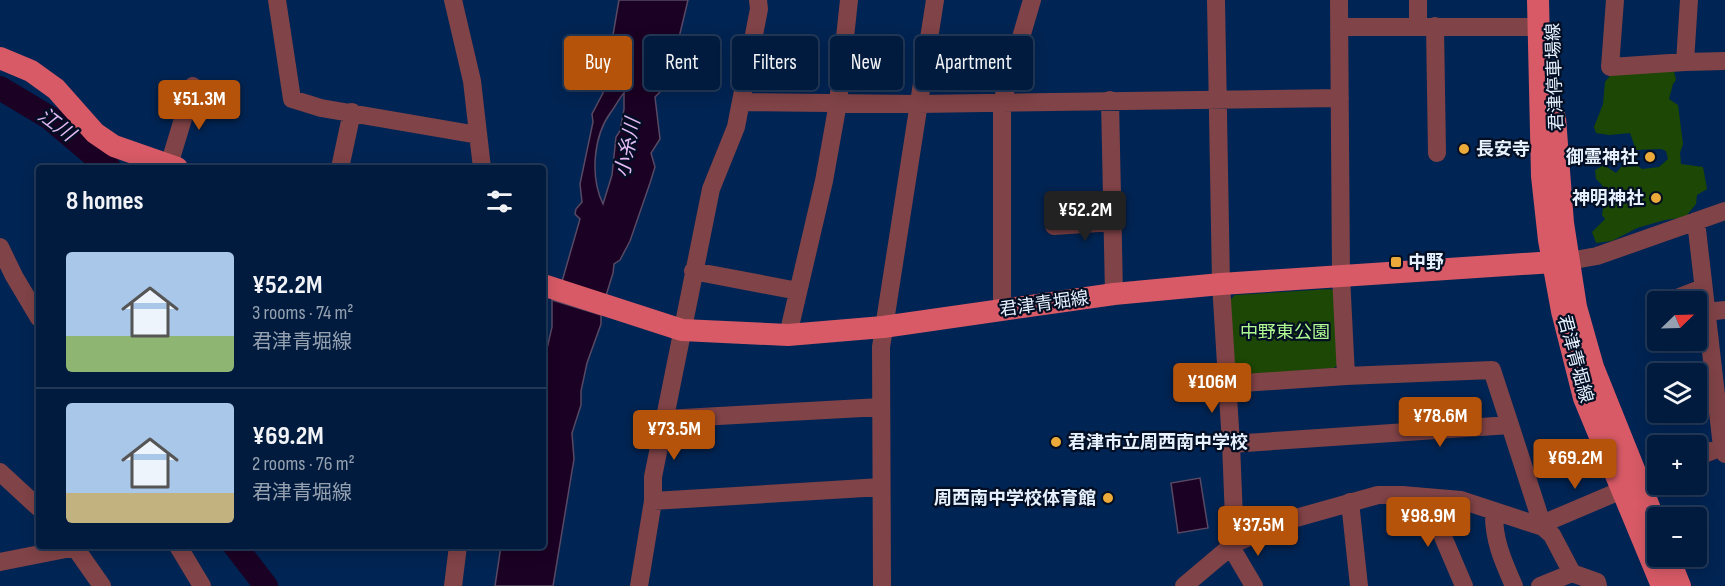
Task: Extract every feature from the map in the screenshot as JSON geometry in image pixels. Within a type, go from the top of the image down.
[{"type":"main road","name":"君津停車場線","points":[[1538,0],[1542,176],[1561,261]]},
{"type":"main road","name":"君津停車場線","points":[[1553,0],[1555,119],[1562,212],[1561,261]]},
{"type":"main road","points":[[0,58],[19,65],[49,84],[95,133],[114,146],[167,165]]},
{"type":"main road","name":"君津青堀線","points":[[546,286],[682,330],[788,335],[883,327],[1114,294],[1221,284],[1561,261],[1593,367],[1649,507]]},
{"type":"main road","name":"君津青堀線","points":[[1639,481],[1662,586]]},
{"type":"main road","points":[[1672,567],[1680,586]]},
{"type":"street","points":[[277,0],[292,99],[321,108],[478,135]]},
{"type":"street","points":[[453,0],[472,81],[482,165]]},
{"type":"street","points":[[639,586],[653,501],[653,477],[693,271],[711,189],[736,128],[759,9],[758,0]]},
{"type":"street","points":[[788,335],[824,181],[838,102],[849,0]]},
{"type":"street","points":[[882,586],[880,347],[935,0]]},
{"type":"street","points":[[1002,310],[1002,102],[1032,0]]},
{"type":"street","points":[[1216,0],[1221,284],[1232,444],[1233,545],[1254,586]]},
{"type":"street","points":[[1339,0],[1341,276],[1346,376]]},
{"type":"street","points":[[1418,0],[1426,27],[1437,153]]},
{"type":"street","points":[[1615,0],[1610,67],[1725,62]]},
{"type":"street","points":[[1685,62],[1689,0]]},
{"type":"street","points":[[1339,27],[1538,27]]},
{"type":"street","points":[[174,165],[194,86]]},
{"type":"street","points":[[741,102],[918,104],[1340,98]]},
{"type":"street","points":[[1110,100],[1114,294]]},
{"type":"street","points":[[341,165],[352,112]]},
{"type":"street","points":[[1561,261],[1598,256],[1725,211]]},
{"type":"street","points":[[1696,221],[1703,291]]},
{"type":"street","points":[[1054,226],[1113,222]]},
{"type":"street","points":[[0,247],[7,275],[36,314]]},
{"type":"street","points":[[693,271],[798,291]]},
{"type":"street","points":[[1695,291],[1703,288]]},
{"type":"street","points":[[1707,312],[1725,310]]},
{"type":"street","points":[[1707,320],[1723,451],[1707,455]]},
{"type":"street","points":[[1228,384],[1491,370],[1542,525],[1552,535],[1566,578]]},
{"type":"street","points":[[664,419],[881,407]]},
{"type":"street","points":[[1232,444],[1510,425]]},
{"type":"street","points":[[0,472],[36,505]]},
{"type":"street","points":[[1184,586],[1233,545],[1296,518],[1378,495],[1461,500],[1542,525],[1639,481]]},
{"type":"street","points":[[653,501],[881,487]]},
{"type":"street","points":[[1426,497],[1464,586]]},
{"type":"street","points":[[1350,502],[1359,586]]},
{"type":"street","points":[[1494,511],[1493,525],[1497,545],[1514,586]]},
{"type":"street","points":[[0,562],[63,549]]},
{"type":"street","points":[[79,549],[102,586]]},
{"type":"street","points":[[180,549],[202,586]]},
{"type":"street","points":[[453,586],[458,549]]},
{"type":"street","points":[[1540,586],[1566,578],[1597,582],[1599,586]]},
{"type":"green space","points":[[1673,67],[1676,80],[1669,99],[1678,105],[1683,144],[1680,153],[1681,164],[1703,167],[1707,189],[1697,195],[1696,204],[1687,215],[1637,228],[1612,241],[1596,243],[1592,232],[1605,219],[1602,215],[1606,196],[1604,188],[1596,179],[1595,170],[1604,165],[1616,173],[1621,167],[1638,166],[1642,169],[1659,167],[1668,159],[1666,151],[1661,149],[1636,150],[1630,133],[1609,135],[1596,133],[1594,127],[1603,104],[1605,82],[1613,72]]},
{"type":"green space","name":"中野東公園","points":[[1333,290],[1339,364],[1334,368],[1233,376],[1227,303],[1235,295]]},
{"type":"water","name":"小糸川","points":[[619,0],[688,0],[679,36],[644,36],[644,90],[662,90],[655,97],[660,139],[651,153],[655,167],[630,241],[620,260],[614,264],[605,299],[561,285],[580,219],[575,214],[582,202],[580,184],[593,122],[592,114],[604,90],[632,90],[632,36],[613,36]],"holes":[[[624,93],[620,131],[616,137],[612,175],[603,204],[596,182],[597,145],[605,122]]]},
{"type":"water","points":[[552,300],[601,315],[601,324],[587,363],[581,391],[581,405],[572,433],[574,459],[553,586],[495,586],[501,549],[546,549],[546,353],[552,327]]},
{"type":"water","points":[[1200,478],[1208,528],[1178,533],[1171,483]]},
{"type":"waterway","name":"江川","points":[[0,88],[50,118],[105,165]]},
{"type":"waterway","name":"江川","points":[[237,549],[266,586]]},
{"type":"place","name":"長安寺","points":[[1464,149]]},
{"type":"place","name":"御霊神社","points":[[1650,157]]},
{"type":"place","name":"神明神社","points":[[1656,198]]},
{"type":"place","name":"中野","points":[[1396,262]]},
{"type":"place","name":"君津市立周西南中学校","points":[[1056,442]]},
{"type":"place","name":"周西南中学校体育館","points":[[1108,498]]}]
